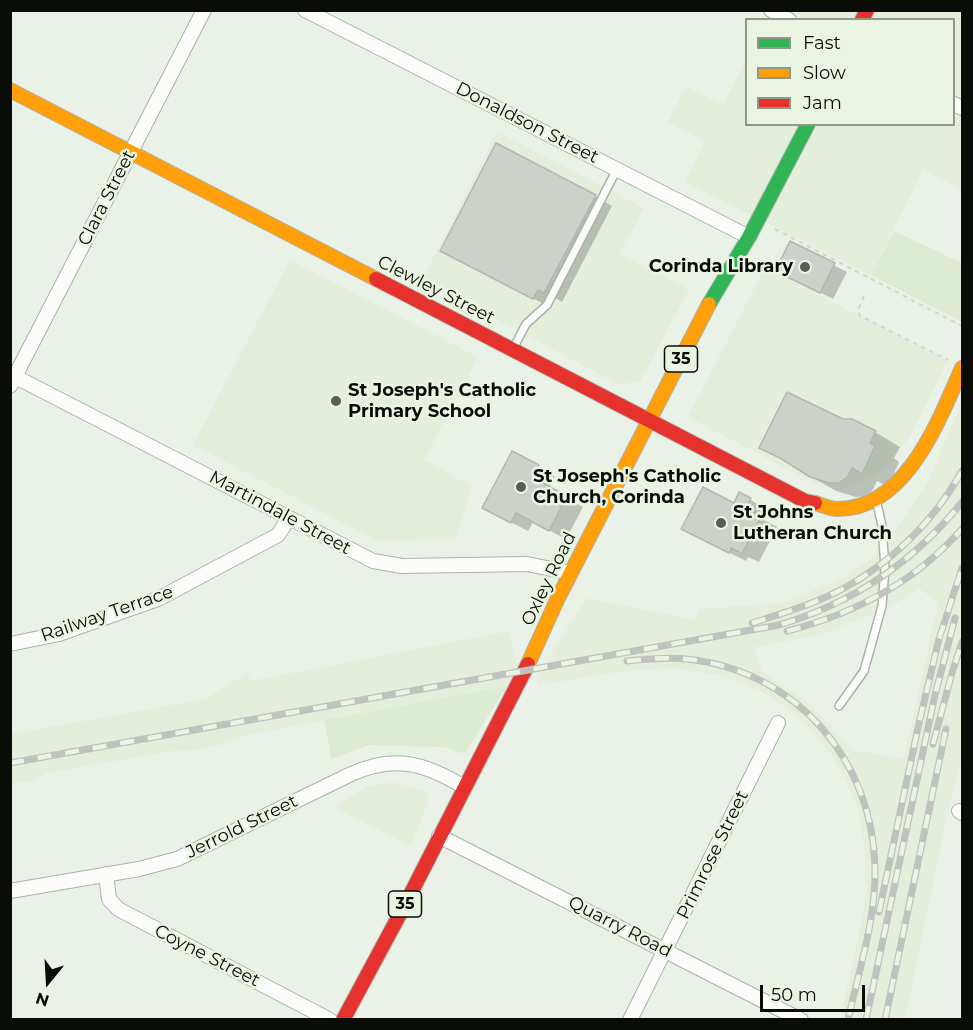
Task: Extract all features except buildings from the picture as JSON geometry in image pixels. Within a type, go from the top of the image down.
[{"type":"street","name":"Clara Street","points":[[12,379],[204,10]]},
{"type":"street","name":"Donaldson Street","points":[[305,10],[749,237]]},
{"type":"street","points":[[771,10],[785,18]]},
{"type":"street","name":"Clewley Street","points":[[10,90],[805,501],[822,507],[849,508],[876,499]]},
{"type":"street","name":"Oxley Road","points":[[342,1020],[408,899],[516,690],[571,573],[649,420],[807,126]]},
{"type":"street","points":[[876,499],[903,478],[918,458],[939,421],[957,365]]},
{"type":"street","name":"Martindale Street","points":[[12,379],[382,564],[402,566],[527,564],[571,573]]},
{"type":"street","name":"Railway Terrace","points":[[10,644],[60,634],[173,593],[278,535],[289,518]]},
{"type":"street","name":"Primrose Street","points":[[630,1020],[778,723]]},
{"type":"street","name":"Jerrold Street","points":[[10,891],[139,869],[177,859],[349,774],[369,767],[403,764],[424,766],[464,787]]},
{"type":"street","name":"Quarry Road","points":[[439,836],[801,1020]]},
{"type":"street","name":"Coyne Street","points":[[106,874],[110,899],[118,909],[330,1020]]},
{"type":"lane","points":[[513,350],[526,324],[547,304],[617,169]]},
{"type":"lane","points":[[839,706],[864,671],[882,606],[885,568],[882,526],[876,499]]},
{"type":"path","points":[[775,229],[963,326]]},
{"type":"path","points":[[864,296],[858,310],[860,316],[957,365]]},
{"type":"shaded area","points":[[762,11],[962,11],[962,190],[923,170],[871,275],[685,182],[705,142],[668,122],[686,86],[723,105],[745,61],[745,126],[955,126],[955,18],[761,18]]},
{"type":"shaded area","points":[[497,132],[644,208],[619,254],[689,289],[640,382],[618,384],[422,280]]},
{"type":"shaded area","points":[[894,231],[962,263],[962,322],[871,275]]},
{"type":"shaded area","name":"St Joseph's Catholic Primary School","points":[[290,260],[478,357],[424,460],[472,486],[456,539],[378,541],[193,445]]},
{"type":"shaded area","points":[[765,268],[948,361],[910,436],[890,465],[863,482],[845,488],[814,483],[688,417]]},
{"type":"shaded area","points":[[962,404],[962,758],[945,826],[905,1019],[845,1019],[843,1007],[863,914],[866,887],[865,850],[859,813],[848,784],[831,754],[811,729],[789,709],[759,690],[718,675],[674,668],[618,672],[538,685],[537,681],[546,662],[587,598],[695,620],[700,609],[784,603],[844,577],[870,559],[901,523],[927,483]],"holes":[[[919,588],[938,603],[904,759],[852,750],[807,701],[762,672],[754,647],[820,635],[893,605]]]},
{"type":"shaded area","points":[[510,631],[516,668],[507,686],[247,735],[228,743],[193,751],[172,751],[47,773],[35,780],[11,784],[11,734],[206,699],[247,673],[251,681]]},
{"type":"shaded area","points":[[507,686],[466,752],[461,753],[444,747],[369,745],[331,759],[325,720]]},
{"type":"shaded area","points":[[393,782],[426,792],[429,798],[410,846],[334,807],[366,787]]},
{"type":"railway","points":[[752,623],[817,601],[847,587],[867,574],[904,545],[921,528],[950,491],[962,471]]},
{"type":"railway","points":[[10,763],[779,625],[832,605],[880,578],[924,543],[962,502]]},
{"type":"railway","points":[[787,631],[836,615],[882,593],[925,564],[962,529]]},
{"type":"railway","points":[[879,912],[939,639],[962,568]]},
{"type":"railway","points":[[866,1020],[935,695],[955,618]]},
{"type":"railway","points":[[933,744],[962,642]]},
{"type":"railway","points":[[627,661],[686,659],[726,667],[762,681],[794,701],[821,727],[843,757],[860,791],[871,828],[875,868],[870,925],[848,1020]]},
{"type":"railway","points":[[885,1020],[946,729]]},
{"type":"traffic: fast","points":[[709,304],[749,237],[807,126]]},
{"type":"traffic: slow","points":[[10,90],[376,279]]},
{"type":"traffic: slow","points":[[528,664],[557,600],[709,304]]},
{"type":"traffic: slow","points":[[815,503],[837,509],[861,505],[882,495],[901,479],[931,436],[962,368]]},
{"type":"traffic: jam","points":[[863,18],[867,10]]},
{"type":"traffic: jam","points":[[376,279],[805,501],[815,503]]},
{"type":"traffic: jam","points":[[343,1020],[408,899],[528,664]]},
{"type":"place","name":"Corinda Library","points":[[805,267]]},
{"type":"place","name":"St Joseph's Catholic Primary School","points":[[336,401]]},
{"type":"place","name":"St Joseph's Catholic Church, Corinda","points":[[521,487]]},
{"type":"place","name":"St Johns Lutheran Church","points":[[721,523]]}]
